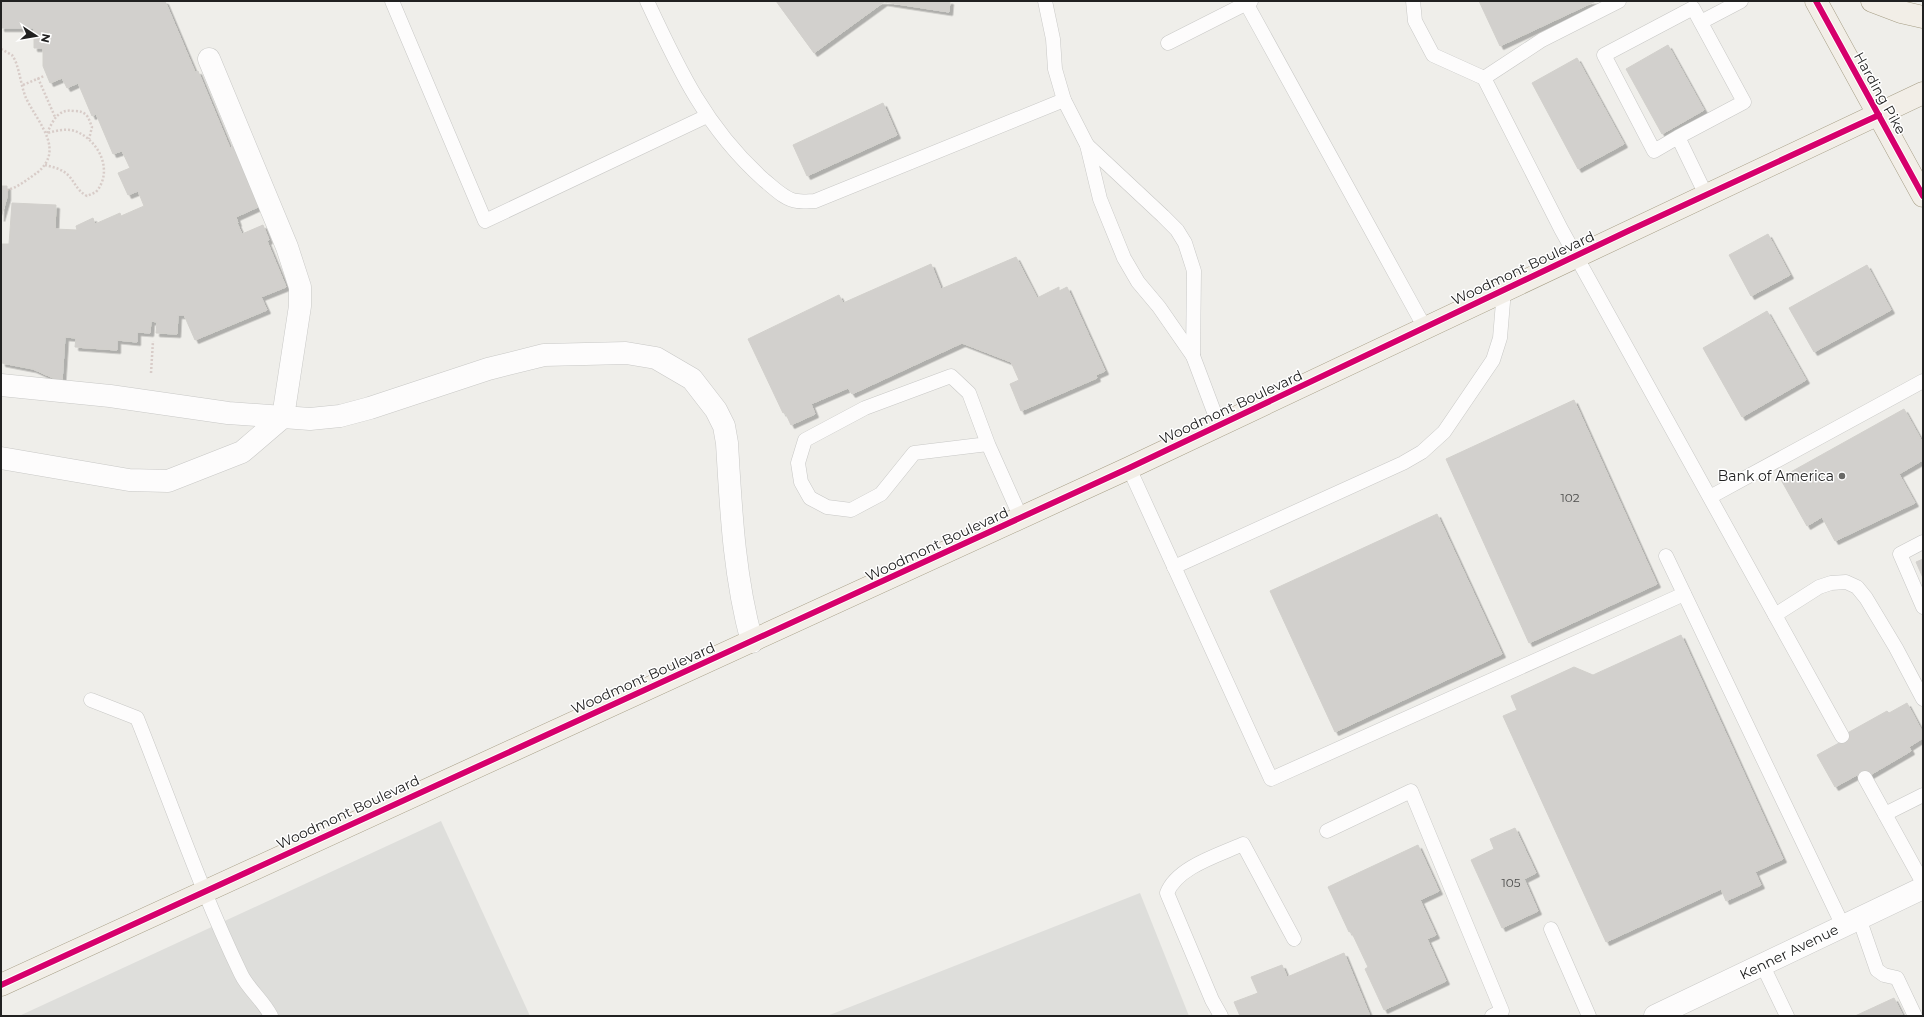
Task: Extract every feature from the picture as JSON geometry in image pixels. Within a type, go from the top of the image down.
[{"type":"main road","name":"Harding Pike","points":[[1816,1],[1923,196]]},
{"type":"main road","points":[[1872,1],[1901,12],[1923,17]]},
{"type":"main road","name":"Woodmont Boulevard","points":[[4,979],[205,891],[1021,518],[1923,93]]},
{"type":"street","points":[[1,458],[129,480],[168,481],[242,452],[283,417],[300,306],[300,287],[287,247],[209,59]]},
{"type":"street","points":[[1,385],[110,396],[228,413],[310,419],[340,416],[370,408],[488,369],[544,355],[626,353],[656,358],[692,379],[716,410],[724,426],[727,443],[735,562],[740,595],[752,642]]},
{"type":"street","name":"Kenner Avenue","points":[[1655,1016],[1923,888]]},
{"type":"lane","points":[[392,1],[485,221],[707,116]]},
{"type":"lane","points":[[647,1],[680,70],[707,116],[742,160],[777,190],[796,201],[815,201],[1064,100]]},
{"type":"lane","points":[[1044,1],[1053,39],[1055,69],[1064,100],[1087,145],[1100,198],[1124,258],[1138,282],[1159,307],[1193,356],[1219,425]]},
{"type":"lane","points":[[1413,1],[1416,21],[1433,55],[1484,78],[1576,256],[1842,736]]},
{"type":"lane","points":[[1484,78],[1542,40],[1619,1]]},
{"type":"lane","points":[[1701,22],[1741,1]]},
{"type":"lane","points":[[1168,43],[1248,2],[1425,328]]},
{"type":"lane","points":[[1693,8],[1744,102],[1678,137],[1654,151],[1604,55],[1693,8]]},
{"type":"lane","points":[[1678,137],[1706,195]]},
{"type":"lane","points":[[1087,145],[1163,216],[1177,230],[1185,243],[1194,271],[1193,356]]},
{"type":"lane","points":[[1174,567],[1403,463],[1422,452],[1433,443],[1444,432],[1493,360],[1500,338],[1504,290]]},
{"type":"lane","points":[[988,444],[914,453],[881,494],[851,510],[827,507],[810,498],[801,482],[798,463],[805,440],[865,408],[951,376],[969,393],[988,444],[1021,518]]},
{"type":"lane","points":[[1710,497],[1923,381]]},
{"type":"lane","points":[[1129,468],[1271,779],[1684,594]]},
{"type":"lane","points":[[1923,542],[1900,554],[1923,607]]},
{"type":"lane","points":[[1666,556],[1851,922],[1877,970],[1884,975],[1897,978],[1915,1016]]},
{"type":"lane","points":[[1775,615],[1819,587],[1831,582],[1846,582],[1857,586],[1877,616],[1923,699]]},
{"type":"lane","points":[[91,700],[137,718],[205,891],[242,976],[266,1006],[271,1016]]},
{"type":"lane","points":[[1865,778],[1923,883]]},
{"type":"lane","points":[[1327,831],[1411,792],[1500,1014]]},
{"type":"lane","points":[[1885,814],[1923,795]]},
{"type":"lane","points":[[1221,1016],[1212,1000],[1167,893],[1170,883],[1185,870],[1243,844],[1294,939]]},
{"type":"lane","points":[[1551,929],[1589,1016]]},
{"type":"lane","points":[[1762,964],[1787,1016]]},
{"type":"path","points":[[1,49],[12,55],[18,67],[30,106],[47,133],[50,149],[45,165],[38,173],[7,190]]},
{"type":"path","points":[[23,86],[44,76]]},
{"type":"path","points":[[38,78],[56,118]]},
{"type":"path","points":[[47,133],[56,118],[63,111],[71,110],[85,114],[91,121],[92,127],[89,139]]},
{"type":"path","points":[[45,165],[62,171],[68,175],[82,194],[87,196],[96,192],[102,182],[104,168],[100,153],[89,139],[70,130],[57,130],[47,133]]},
{"type":"shaded area","points":[[441,821],[530,1016],[19,1016]]},
{"type":"shaded area","points":[[1140,893],[1189,1016],[827,1016]]},
{"type":"building","points":[[1,1],[165,1],[195,72],[198,71],[230,148],[233,146],[258,207],[236,217],[237,223],[242,234],[263,225],[269,240],[267,241],[286,287],[261,297],[267,310],[195,340],[184,315],[178,315],[177,334],[156,333],[157,322],[151,321],[150,333],[137,332],[137,342],[117,340],[117,350],[75,347],[76,338],[65,337],[62,382],[33,369],[2,363],[1,244],[9,244],[12,203],[56,205],[55,229],[77,230],[76,226],[93,218],[95,224],[120,213],[121,216],[144,206],[138,191],[128,195],[118,173],[130,168],[122,151],[113,154],[96,114],[92,116],[78,83],[67,88],[62,78],[50,83],[43,66],[43,48],[34,48],[34,28],[1,28]]},
{"type":"building","points":[[776,1],[950,1],[949,12],[884,2],[814,53]]},
{"type":"building","points":[[1479,1],[1596,1],[1500,46]]},
{"type":"building","points":[[1668,45],[1704,110],[1662,134],[1626,69]]},
{"type":"building","points":[[1577,58],[1624,144],[1578,169],[1532,83]]},
{"type":"building","points":[[883,103],[897,135],[807,176],[793,145]]},
{"type":"building","points":[[1,186],[7,186],[7,197],[1,218]]},
{"type":"building","points":[[1768,234],[1790,275],[1751,296],[1729,255]]},
{"type":"building","points":[[1016,257],[1037,298],[1059,287],[1059,291],[1067,287],[1105,371],[1096,375],[1097,378],[1021,411],[1010,384],[1019,380],[1011,362],[962,343],[852,394],[848,388],[811,404],[815,414],[791,425],[785,412],[783,413],[748,339],[839,295],[843,303],[931,264],[941,289]]},
{"type":"building","points":[[1867,265],[1891,310],[1814,352],[1789,308]]},
{"type":"building","points":[[1767,311],[1806,380],[1742,417],[1703,348]]},
{"type":"building","points":[[1574,400],[1657,584],[1529,643],[1446,459]]},
{"type":"building","name":"Bank of America","points":[[1904,409],[1923,443],[1923,460],[1899,474],[1915,503],[1835,541],[1822,517],[1807,526],[1780,478]]},
{"type":"building","points":[[1437,514],[1502,654],[1335,732],[1270,591]]},
{"type":"building","points":[[1923,559],[1923,578],[1916,562]]},
{"type":"building","points":[[1681,635],[1783,859],[1755,872],[1761,885],[1726,901],[1721,889],[1606,942],[1503,716],[1517,710],[1511,696],[1574,667],[1593,675]]},
{"type":"building","points":[[1907,703],[1923,733],[1923,738],[1909,747],[1911,751],[1865,778],[1860,780],[1857,775],[1835,787],[1817,755],[1839,743],[1837,739],[1842,736],[1887,711],[1889,713]]},
{"type":"building","points":[[1515,828],[1536,873],[1524,879],[1538,911],[1502,928],[1471,860],[1494,849],[1490,839]]},
{"type":"building","points":[[1418,845],[1439,891],[1420,900],[1436,935],[1427,939],[1446,981],[1384,1010],[1365,969],[1368,967],[1351,931],[1349,932],[1328,887]]},
{"type":"building","points":[[1344,953],[1370,1016],[1240,1016],[1234,1002],[1258,993],[1251,977],[1282,965],[1287,977]]},
{"type":"building","points":[[1894,998],[1903,1016],[1855,1016]]},
{"type":"cycle path","points":[[1816,1],[1923,196]]},
{"type":"cycle path","points":[[1,985],[1129,468],[1628,231],[1879,115]]},
{"type":"place","name":"Bank of America","points":[[1842,476]]}]
